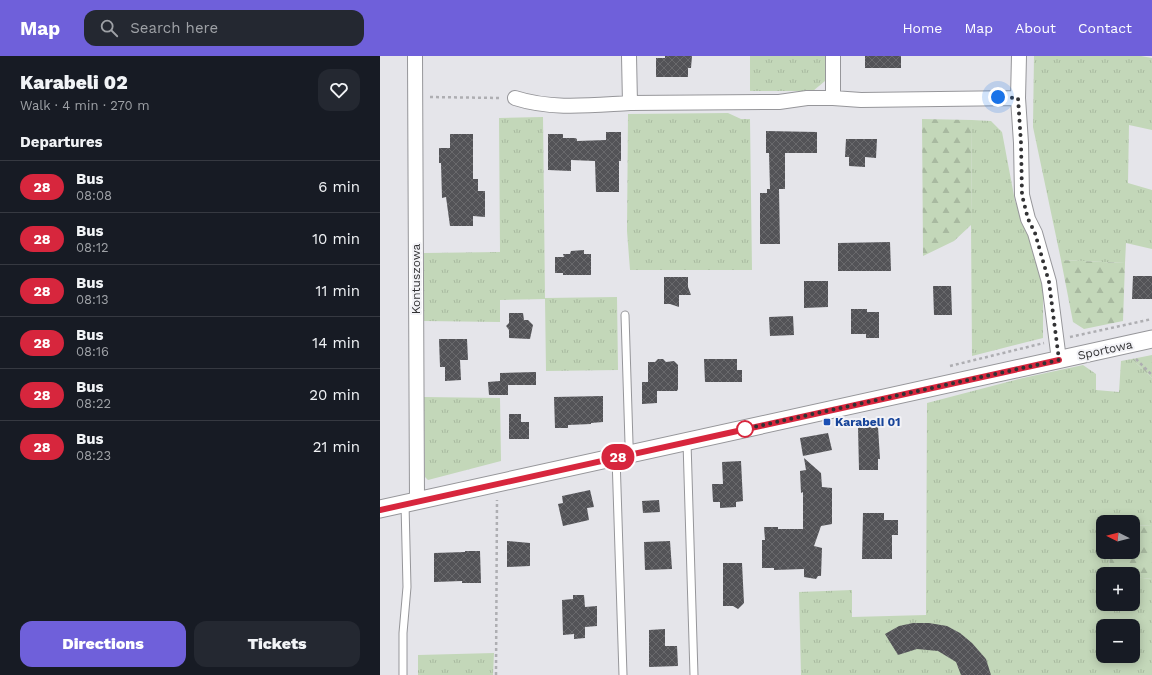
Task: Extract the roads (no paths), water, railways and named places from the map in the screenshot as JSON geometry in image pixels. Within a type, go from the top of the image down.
[{"type":"street","name":"Kontuszowa","points":[[411,502],[415,56]]},
{"type":"street","points":[[629,56],[630,103]]},
{"type":"street","points":[[833,56],[833,98]]},
{"type":"street","points":[[1019,56],[1018,98],[1022,195],[1028,219],[1035,233],[1049,282],[1059,360]]},
{"type":"street","points":[[515,98],[527,102],[546,105],[577,106],[630,103],[779,102],[807,98],[845,98],[861,100],[1018,98]]},
{"type":"street","name":"Sportowa","points":[[380,510],[1152,339]]},
{"type":"lane","points":[[623,675],[623,456],[628,443],[625,315]]},
{"type":"lane","points":[[687,442],[694,675]]},
{"type":"lane","points":[[403,675],[403,633],[411,502]]},
{"type":"place","name":"Karabeli 01","points":[[827,422]]}]
